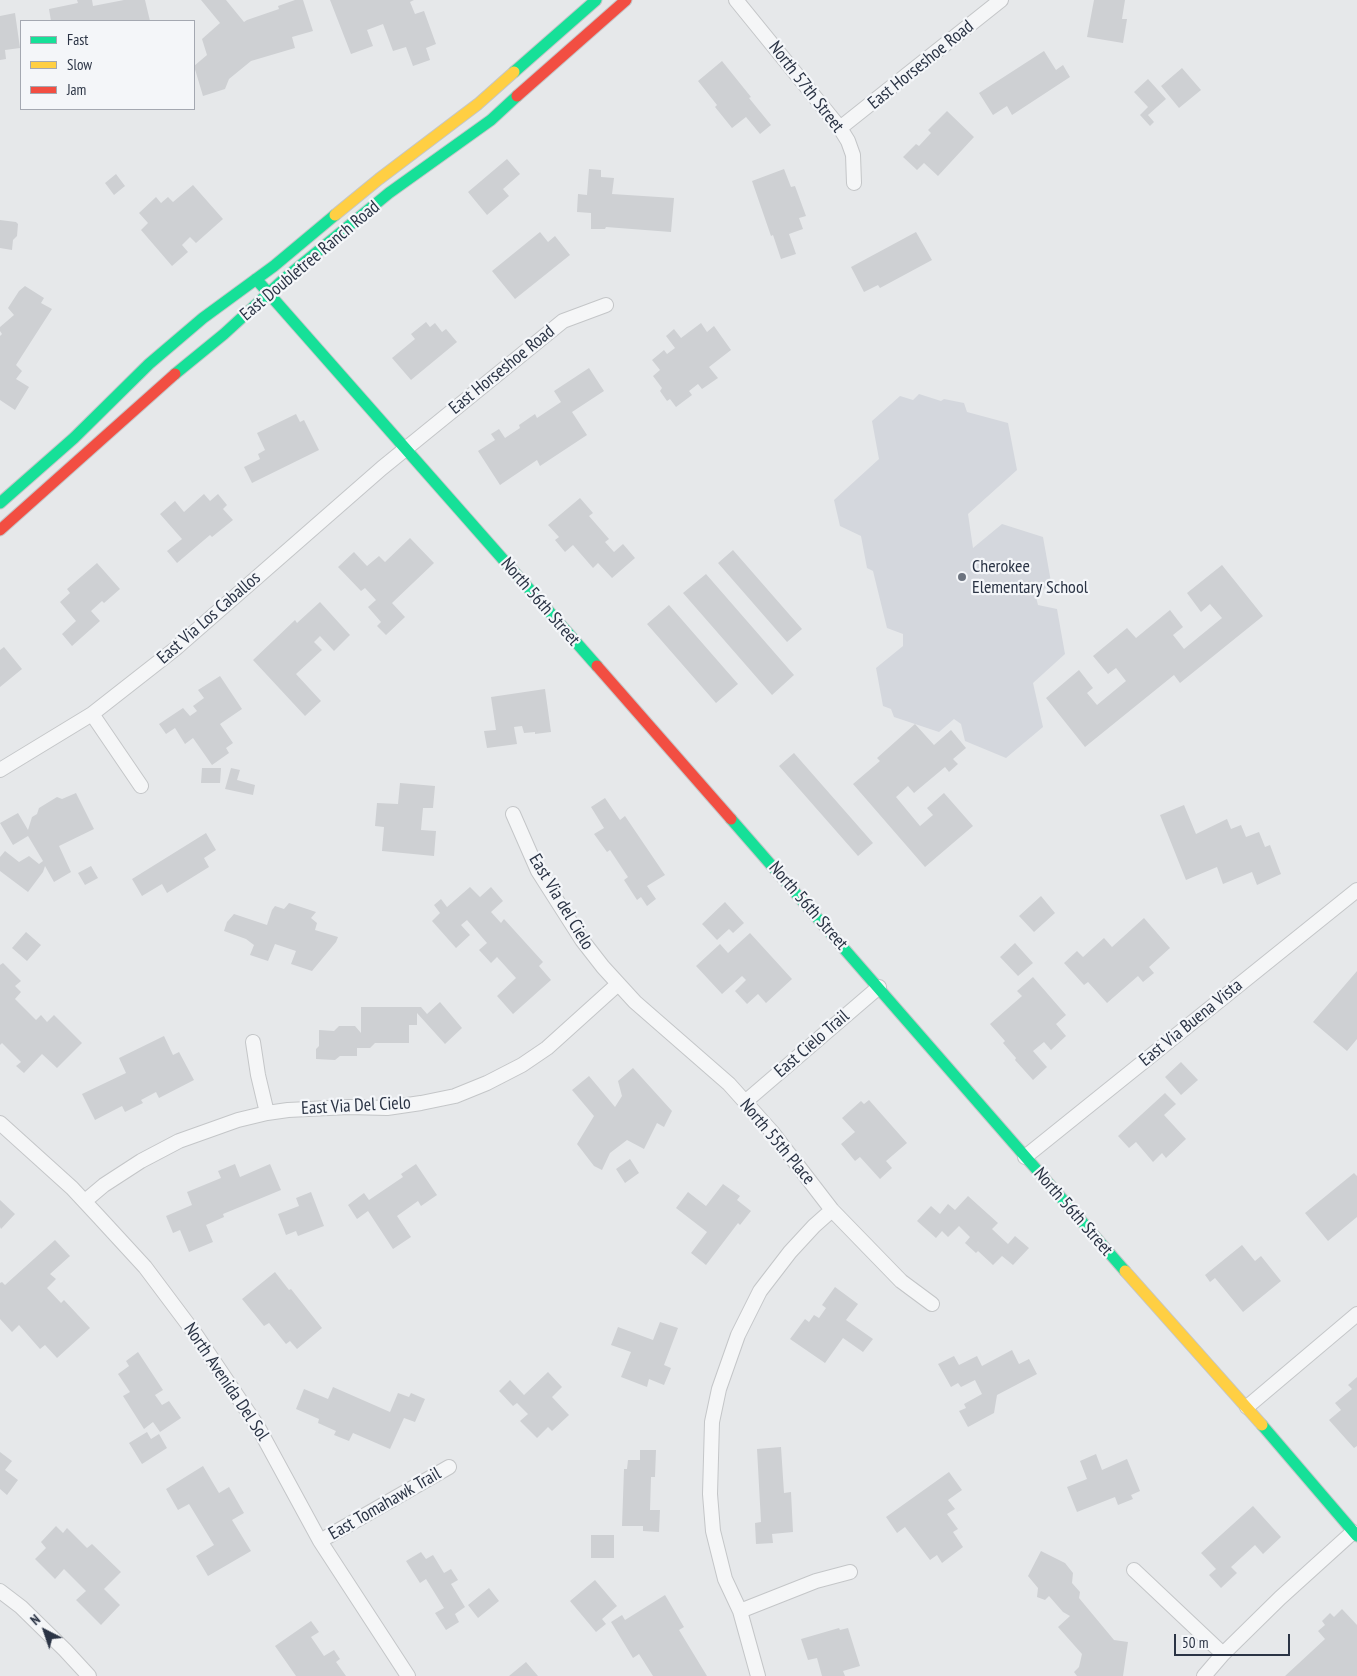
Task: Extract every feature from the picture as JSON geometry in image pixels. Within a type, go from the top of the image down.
[{"type":"street","name":"East Doubletree Ranch Road","points":[[0,503],[74,438],[149,364],[203,318],[274,266],[394,167],[478,104],[596,0]]},
{"type":"street","name":"East Doubletree Ranch Road","points":[[0,530],[165,382],[224,334],[268,294],[389,193],[491,120],[626,0]]},
{"type":"street","name":"North 57th Street","points":[[736,0],[848,140],[853,155],[854,182]]},
{"type":"street","name":"East Horseshoe Road","points":[[840,128],[1001,0]]},
{"type":"street","name":"North 56th Street","points":[[256,279],[879,987],[1142,1291],[1247,1407],[1355,1534]]},
{"type":"street","name":"East Horseshoe Road","points":[[406,448],[562,321],[606,305]]},
{"type":"street","name":"East Via Los Caballos","points":[[0,770],[92,714],[175,649],[406,448]]},
{"type":"street","points":[[92,714],[141,786]]},
{"type":"street","name":"East Via del Cielo","points":[[513,814],[538,871],[582,940],[602,967],[618,984]]},
{"type":"street","name":"East Via Buena Vista","points":[[1025,1157],[1357,890]]},
{"type":"street","name":"North 55th Place","points":[[618,984],[729,1084],[772,1132],[832,1210],[901,1281],[932,1304]]},
{"type":"street","name":"East Via Del Cielo","points":[[85,1201],[104,1185],[141,1161],[179,1141],[238,1120],[267,1113],[314,1109],[387,1108],[421,1103],[455,1096],[487,1083],[522,1065],[546,1048],[618,984]]},
{"type":"street","name":"East Cielo Trail","points":[[745,1102],[879,987]]},
{"type":"street","points":[[253,1042],[267,1113]]},
{"type":"street","name":"North Avenida Del Sol","points":[[0,1123],[85,1201],[145,1267],[196,1335],[258,1427],[320,1542],[408,1676]]},
{"type":"street","points":[[758,1676],[740,1611],[725,1579],[713,1531],[710,1494],[712,1422],[719,1389],[738,1335],[760,1291],[790,1252],[832,1210]]},
{"type":"street","points":[[1247,1407],[1357,1314]]},
{"type":"street","name":"East Tomahawk Trail","points":[[320,1542],[449,1467]]},
{"type":"street","points":[[1204,1676],[1223,1654],[1280,1598],[1355,1534]]},
{"type":"street","points":[[1134,1570],[1223,1654]]},
{"type":"street","points":[[740,1611],[816,1581],[850,1572]]},
{"type":"street","points":[[0,1591],[27,1613],[65,1650],[82,1674]]},
{"type":"shaded area","name":"Cherokee Elementary School","points":[[919,394],[941,401],[944,399],[964,403],[967,412],[1008,423],[1017,470],[968,514],[973,548],[1002,524],[1043,537],[1051,582],[1036,597],[1038,605],[1057,609],[1065,654],[1033,683],[1043,727],[1006,758],[965,741],[961,724],[954,719],[939,732],[894,717],[891,709],[883,706],[876,668],[903,646],[903,634],[887,628],[873,571],[867,568],[861,536],[840,526],[834,500],[879,459],[872,421],[900,396],[913,400]]},
{"type":"building","points":[[77,0],[92,0],[93,6],[124,0],[145,0],[150,20],[51,20],[49,9],[78,3]]},
{"type":"building","points":[[201,0],[226,0],[244,22],[279,9],[278,6],[295,0],[303,0],[313,31],[292,37],[295,48],[251,61],[229,79],[225,89],[203,96],[195,65],[207,55],[202,39],[220,23]]},
{"type":"building","points":[[330,0],[414,0],[410,2],[415,14],[424,11],[436,44],[426,48],[430,60],[413,66],[406,47],[393,51],[383,24],[367,30],[373,46],[351,54]]},
{"type":"building","points":[[1094,0],[1125,0],[1122,19],[1127,19],[1123,43],[1087,37]]},
{"type":"building","points":[[15,13],[20,48],[5,50],[6,59],[0,60],[0,16]]},
{"type":"building","points":[[1044,51],[1056,70],[1063,65],[1070,77],[1012,115],[1007,106],[993,115],[979,93]]},
{"type":"building","points":[[722,61],[771,125],[760,134],[746,117],[732,128],[698,81]]},
{"type":"building","points":[[1182,68],[1201,90],[1179,108],[1161,86]]},
{"type":"building","points":[[1148,79],[1166,99],[1148,115],[1154,122],[1150,126],[1140,115],[1148,107],[1134,92]]},
{"type":"building","points":[[947,111],[974,137],[938,176],[924,163],[917,170],[903,157],[916,144],[919,146],[931,133],[928,130]]},
{"type":"building","points":[[507,159],[520,174],[503,189],[509,196],[487,215],[468,192]]},
{"type":"building","points":[[589,169],[601,170],[601,177],[614,178],[612,194],[674,198],[671,232],[606,227],[605,229],[591,229],[591,213],[577,212],[578,194],[587,195]]},
{"type":"building","points":[[784,169],[791,187],[795,186],[806,216],[799,218],[803,229],[789,234],[796,254],[781,259],[752,181]]},
{"type":"building","points":[[116,174],[125,186],[114,195],[105,183]]},
{"type":"building","points":[[193,185],[223,219],[196,243],[190,237],[182,245],[188,252],[172,266],[141,230],[148,223],[139,213],[156,197],[161,203],[168,197],[173,202]]},
{"type":"building","points":[[0,220],[16,222],[18,224],[17,236],[13,240],[12,250],[0,248]]},
{"type":"building","points":[[540,232],[548,242],[555,236],[570,255],[515,299],[492,271]]},
{"type":"building","points":[[916,232],[932,260],[880,288],[878,285],[864,292],[851,267]]},
{"type":"building","points":[[25,286],[44,298],[41,303],[52,309],[16,365],[22,371],[16,379],[29,387],[15,410],[0,400],[0,336],[2,334],[0,327],[14,315],[8,308],[19,291]]},
{"type":"building","points":[[426,322],[430,327],[435,323],[442,332],[446,329],[457,342],[411,380],[392,358],[415,339],[411,334]]},
{"type":"building","points":[[701,323],[707,332],[714,326],[731,350],[709,367],[718,378],[702,389],[698,384],[689,391],[692,395],[676,407],[670,399],[667,401],[660,391],[662,388],[653,376],[660,370],[652,360],[664,350],[667,354],[675,348],[666,336],[674,329],[681,338]]},
{"type":"building","points":[[589,368],[604,391],[572,412],[587,435],[540,466],[537,460],[500,485],[478,451],[495,440],[491,434],[499,429],[505,438],[520,428],[519,425],[535,414],[537,418],[561,402],[554,391]]},
{"type":"building","points":[[296,414],[300,422],[304,420],[319,450],[252,483],[244,467],[260,459],[258,454],[265,450],[257,433]]},
{"type":"building","points":[[204,494],[210,501],[218,494],[227,505],[223,509],[233,520],[212,537],[210,535],[177,563],[167,551],[182,539],[160,514],[175,501],[184,512]]},
{"type":"building","points":[[580,498],[593,513],[589,516],[609,539],[605,542],[614,552],[623,544],[635,558],[612,578],[598,563],[593,568],[573,545],[565,552],[555,540],[559,537],[548,525]]},
{"type":"building","points":[[410,538],[434,563],[392,603],[405,617],[386,635],[377,626],[381,622],[368,607],[376,600],[365,588],[361,591],[338,567],[354,552],[367,566],[379,556],[385,562]]},
{"type":"building","points":[[733,550],[802,629],[787,642],[718,563]]},
{"type":"building","points":[[97,563],[120,589],[91,611],[100,621],[72,646],[62,634],[76,621],[60,602],[70,593],[67,589]]},
{"type":"building","points":[[1222,565],[1263,616],[1180,683],[1174,675],[1085,747],[1046,698],[1079,670],[1093,688],[1087,693],[1097,705],[1126,681],[1116,668],[1108,674],[1093,656],[1127,628],[1136,638],[1170,610],[1183,627],[1173,635],[1184,649],[1222,618],[1210,604],[1201,612],[1187,593]]},
{"type":"building","points":[[706,574],[794,675],[772,695],[683,593]]},
{"type":"building","points":[[320,602],[350,635],[334,651],[320,636],[314,642],[322,650],[296,674],[321,701],[305,716],[253,660],[295,620],[297,623]]},
{"type":"building","points":[[669,605],[738,684],[716,703],[647,624]]},
{"type":"building","points":[[4,647],[22,669],[0,687],[0,650]]},
{"type":"building","points":[[220,676],[242,709],[220,724],[233,743],[226,748],[229,753],[212,765],[193,738],[185,744],[175,728],[166,734],[159,724],[183,708],[190,716],[197,711],[193,706],[204,698],[198,690]]},
{"type":"building","points":[[545,689],[551,732],[524,733],[522,726],[514,727],[517,744],[487,748],[484,731],[496,730],[491,697]]},
{"type":"building","points":[[915,724],[934,745],[951,730],[966,748],[953,759],[958,764],[949,772],[945,767],[914,793],[908,786],[896,797],[920,826],[933,815],[927,808],[944,793],[973,826],[925,867],[853,784],[880,761],[877,758]]},
{"type":"building","points":[[794,753],[873,843],[858,856],[779,766]]},
{"type":"building","points":[[202,768],[221,768],[220,783],[201,783]]},
{"type":"building","points":[[231,768],[240,770],[237,780],[255,785],[253,795],[225,789]]},
{"type":"building","points":[[400,783],[435,786],[433,808],[423,808],[421,830],[436,831],[434,856],[382,851],[384,827],[375,826],[377,803],[398,804]]},
{"type":"building","points":[[76,793],[94,829],[59,846],[71,872],[54,882],[45,866],[43,872],[28,892],[0,871],[0,857],[5,851],[19,862],[29,856],[39,864],[43,861],[28,836],[13,845],[0,823],[18,813],[28,830],[32,817],[37,814],[39,808],[57,797],[62,799]]},
{"type":"building","points":[[605,798],[620,820],[625,816],[665,875],[647,886],[656,899],[647,906],[641,897],[637,900],[624,880],[628,877],[610,850],[607,852],[594,834],[604,828],[591,807]]},
{"type":"building","points":[[1184,805],[1196,834],[1227,819],[1231,829],[1241,825],[1246,837],[1259,832],[1265,847],[1270,845],[1281,874],[1257,885],[1252,872],[1223,884],[1217,867],[1186,880],[1160,815]]},
{"type":"building","points":[[206,833],[216,850],[204,858],[209,867],[167,893],[162,884],[142,896],[132,879]]},
{"type":"building","points":[[91,866],[98,878],[85,885],[78,873]]},
{"type":"building","points":[[470,887],[480,897],[491,887],[503,901],[491,912],[501,923],[504,919],[543,962],[539,966],[551,980],[513,1014],[497,996],[516,978],[497,957],[491,963],[479,950],[487,943],[467,920],[461,925],[470,935],[456,948],[432,921],[440,913],[434,905],[441,899],[447,907]]},
{"type":"building","points":[[1041,896],[1055,913],[1034,932],[1019,916]]},
{"type":"building","points":[[725,902],[744,923],[733,933],[729,929],[717,940],[702,924]]},
{"type":"building","points":[[289,903],[316,912],[311,918],[317,923],[315,930],[338,937],[312,971],[291,964],[296,951],[275,944],[268,961],[250,955],[254,945],[246,939],[224,931],[227,922],[234,914],[267,925],[275,906],[284,909]]},
{"type":"building","points":[[1144,918],[1170,948],[1149,967],[1154,973],[1143,982],[1138,976],[1107,1003],[1088,982],[1084,985],[1064,963],[1077,951],[1083,957],[1104,938],[1112,947]]},
{"type":"building","points":[[26,932],[41,945],[27,961],[12,948]]},
{"type":"building","points":[[750,933],[792,979],[766,1003],[758,994],[747,1004],[735,991],[746,980],[742,976],[722,994],[696,966],[720,944],[728,953]]},
{"type":"building","points":[[1015,943],[1033,963],[1018,976],[1000,957]]},
{"type":"building","points":[[3,963],[21,981],[15,986],[21,992],[15,999],[36,1020],[41,1015],[47,1022],[54,1015],[82,1043],[57,1068],[42,1054],[24,1073],[16,1066],[21,1062],[2,1043],[0,1045],[0,965]]},
{"type":"building","points":[[1357,971],[1357,1039],[1347,1051],[1313,1022]]},
{"type":"building","points":[[1033,977],[1066,1015],[1056,1024],[1066,1036],[1051,1050],[1044,1042],[1033,1051],[1047,1067],[1033,1080],[1015,1060],[1016,1058],[1003,1043],[1005,1041],[990,1024],[1022,996],[1017,991]]},
{"type":"building","points":[[440,1002],[462,1028],[445,1044],[417,1013],[417,1025],[409,1025],[409,1043],[375,1043],[370,1048],[357,1048],[357,1056],[340,1056],[335,1060],[316,1059],[316,1049],[319,1046],[319,1030],[334,1031],[339,1026],[355,1026],[361,1033],[361,1007],[421,1007],[427,1014]]},
{"type":"building","points":[[164,1036],[173,1055],[179,1052],[194,1080],[159,1098],[156,1092],[141,1100],[143,1103],[125,1112],[122,1106],[95,1120],[82,1094],[126,1073],[119,1058]]},
{"type":"building","points":[[1181,1062],[1198,1080],[1181,1095],[1165,1077]]},
{"type":"building","points":[[633,1068],[672,1111],[664,1127],[657,1123],[644,1149],[627,1140],[610,1153],[602,1170],[594,1166],[577,1144],[594,1116],[572,1090],[589,1076],[615,1107],[622,1096],[618,1081]]},
{"type":"building","points":[[1165,1093],[1176,1104],[1164,1115],[1186,1139],[1166,1158],[1162,1153],[1153,1162],[1136,1142],[1129,1148],[1118,1136]]},
{"type":"building","points":[[869,1100],[907,1143],[886,1161],[892,1168],[880,1179],[860,1157],[855,1161],[841,1144],[855,1132],[842,1118],[861,1101],[864,1104]]},
{"type":"building","points":[[630,1159],[639,1173],[625,1183],[616,1169]]},
{"type":"building","points":[[235,1164],[240,1177],[270,1164],[281,1190],[223,1214],[224,1217],[206,1225],[213,1242],[189,1252],[180,1230],[173,1233],[166,1216],[192,1205],[187,1192],[221,1178],[218,1171]]},
{"type":"building","points":[[416,1164],[437,1195],[421,1206],[418,1201],[397,1216],[411,1237],[393,1249],[368,1211],[357,1219],[348,1205],[364,1193],[369,1200],[403,1177],[401,1174]]},
{"type":"building","points":[[1354,1173],[1357,1176],[1357,1217],[1328,1241],[1305,1213]]},
{"type":"building","points":[[723,1184],[740,1196],[737,1200],[751,1211],[740,1225],[738,1223],[706,1265],[691,1253],[707,1232],[676,1208],[688,1192],[706,1206]]},
{"type":"building","points":[[311,1192],[324,1226],[298,1236],[296,1231],[286,1235],[278,1214],[299,1206],[296,1198]]},
{"type":"building","points":[[968,1196],[998,1223],[992,1229],[1008,1244],[1015,1236],[1029,1248],[1013,1265],[1002,1256],[993,1265],[978,1251],[976,1253],[965,1243],[970,1237],[959,1226],[948,1237],[942,1231],[936,1238],[917,1221],[931,1206],[940,1214],[948,1204],[955,1210]]},
{"type":"building","points":[[0,1200],[15,1214],[1,1229],[0,1227]]},
{"type":"building","points":[[55,1240],[70,1256],[50,1274],[56,1279],[47,1288],[61,1303],[64,1300],[90,1328],[57,1358],[45,1345],[40,1349],[19,1325],[12,1332],[0,1319],[0,1283],[2,1282],[5,1285]]},
{"type":"building","points":[[1242,1245],[1255,1261],[1261,1256],[1281,1281],[1243,1312],[1215,1278],[1210,1282],[1205,1275]]},
{"type":"building","points":[[275,1272],[322,1328],[297,1349],[290,1341],[286,1344],[269,1323],[264,1326],[242,1299]]},
{"type":"building","points":[[835,1287],[858,1304],[846,1320],[873,1339],[863,1352],[843,1338],[825,1363],[790,1339],[805,1319],[809,1322],[814,1315],[819,1318],[826,1308],[822,1305]]},
{"type":"building","points":[[660,1322],[678,1328],[664,1365],[671,1368],[664,1385],[649,1379],[647,1387],[621,1377],[631,1352],[611,1345],[618,1327],[653,1340]]},
{"type":"building","points":[[1012,1350],[1019,1364],[1029,1359],[1037,1374],[997,1395],[994,1413],[968,1427],[959,1411],[966,1408],[964,1404],[982,1394],[975,1380],[961,1387],[958,1383],[951,1387],[938,1364],[954,1356],[959,1365],[977,1356],[982,1366]]},
{"type":"building","points":[[138,1352],[163,1390],[155,1395],[162,1405],[169,1401],[181,1418],[160,1432],[153,1422],[144,1429],[123,1396],[130,1392],[118,1374],[129,1366],[126,1361]]},
{"type":"building","points":[[548,1372],[562,1387],[552,1397],[569,1415],[552,1431],[548,1427],[537,1438],[520,1421],[528,1414],[517,1403],[513,1406],[499,1391],[510,1380],[524,1395]]},
{"type":"building","points":[[1357,1377],[1357,1446],[1354,1448],[1329,1420],[1341,1410],[1335,1403],[1352,1389],[1348,1385]]},
{"type":"building","points":[[333,1387],[390,1412],[398,1393],[409,1397],[411,1393],[425,1399],[415,1422],[404,1418],[390,1449],[353,1433],[349,1441],[334,1435],[336,1431],[318,1423],[319,1419],[296,1409],[304,1389],[328,1399]]},
{"type":"building","points":[[147,1432],[151,1439],[159,1434],[167,1448],[142,1464],[129,1443]]},
{"type":"building","points":[[781,1447],[784,1493],[791,1492],[793,1532],[772,1534],[773,1543],[756,1544],[755,1523],[761,1522],[757,1449]]},
{"type":"building","points":[[640,1450],[656,1450],[655,1477],[651,1477],[650,1510],[660,1510],[659,1532],[643,1531],[643,1526],[622,1526],[624,1469],[627,1469],[628,1460],[640,1460]]},
{"type":"building","points":[[0,1452],[12,1461],[5,1470],[18,1480],[7,1495],[0,1489]]},
{"type":"building","points":[[1096,1454],[1102,1470],[1127,1459],[1140,1491],[1131,1495],[1133,1499],[1118,1505],[1115,1497],[1077,1512],[1067,1487],[1087,1479],[1080,1461]]},
{"type":"building","points":[[203,1466],[219,1493],[229,1487],[244,1513],[232,1520],[251,1551],[208,1576],[196,1556],[214,1545],[189,1504],[178,1510],[166,1489]]},
{"type":"building","points":[[949,1472],[962,1490],[948,1500],[955,1509],[947,1514],[958,1529],[953,1532],[963,1547],[942,1563],[937,1555],[930,1560],[905,1527],[897,1533],[886,1517]]},
{"type":"building","points":[[1253,1506],[1281,1537],[1263,1554],[1255,1545],[1231,1567],[1237,1573],[1221,1588],[1209,1575],[1216,1569],[1201,1553]]},
{"type":"building","points":[[56,1526],[63,1533],[67,1528],[87,1548],[92,1544],[121,1572],[104,1589],[120,1605],[101,1625],[76,1600],[86,1591],[64,1569],[55,1579],[35,1559],[46,1548],[41,1542]]},
{"type":"building","points":[[591,1535],[614,1535],[614,1558],[591,1558]]},
{"type":"building","points":[[1041,1551],[1065,1563],[1073,1573],[1072,1583],[1080,1592],[1079,1598],[1114,1640],[1128,1642],[1123,1676],[1077,1676],[1074,1672],[1079,1667],[1082,1654],[1058,1627],[1070,1616],[1063,1612],[1049,1596],[1045,1600],[1037,1597],[1038,1588],[1028,1576]]},
{"type":"building","points":[[421,1552],[426,1559],[433,1555],[444,1573],[451,1569],[458,1580],[451,1584],[465,1607],[455,1614],[459,1622],[446,1630],[435,1613],[444,1608],[426,1579],[420,1583],[406,1561]]},
{"type":"building","points":[[595,1580],[617,1606],[602,1619],[606,1624],[596,1632],[570,1601]]},
{"type":"building","points":[[489,1588],[499,1601],[478,1618],[468,1605]]},
{"type":"building","points":[[665,1595],[684,1627],[679,1630],[707,1676],[653,1676],[639,1654],[633,1658],[611,1622],[622,1615],[625,1620]]},
{"type":"building","points":[[1342,1609],[1357,1625],[1357,1676],[1285,1676],[1325,1639],[1318,1631],[1325,1625],[1322,1621],[1330,1613],[1334,1617]]},
{"type":"building","points":[[311,1621],[319,1632],[311,1637],[324,1656],[334,1650],[340,1659],[336,1662],[346,1676],[296,1676],[275,1646]]},
{"type":"building","points":[[839,1628],[840,1630],[848,1628],[860,1666],[843,1671],[845,1676],[822,1676],[817,1658],[808,1660],[801,1639]]},
{"type":"building","points":[[526,1662],[538,1676],[509,1676]]},
{"type":"traffic: fast","points":[[514,72],[596,0]]},
{"type":"traffic: fast","points":[[175,374],[224,334],[284,279],[389,193],[491,120],[517,96]]},
{"type":"traffic: fast","points":[[0,503],[74,438],[149,364],[203,318],[274,266],[335,215]]},
{"type":"traffic: fast","points":[[256,279],[597,666]]},
{"type":"traffic: fast","points":[[731,819],[1125,1271]]},
{"type":"traffic: fast","points":[[1262,1425],[1357,1536]]},
{"type":"traffic: slow","points":[[335,215],[478,104],[514,72]]},
{"type":"traffic: slow","points":[[1125,1271],[1262,1425]]},
{"type":"traffic: jam","points":[[517,96],[626,0]]},
{"type":"traffic: jam","points":[[0,530],[175,374]]},
{"type":"traffic: jam","points":[[597,666],[731,819]]},
{"type":"place","name":"Cherokee Elementary School","points":[[962,577]]}]
